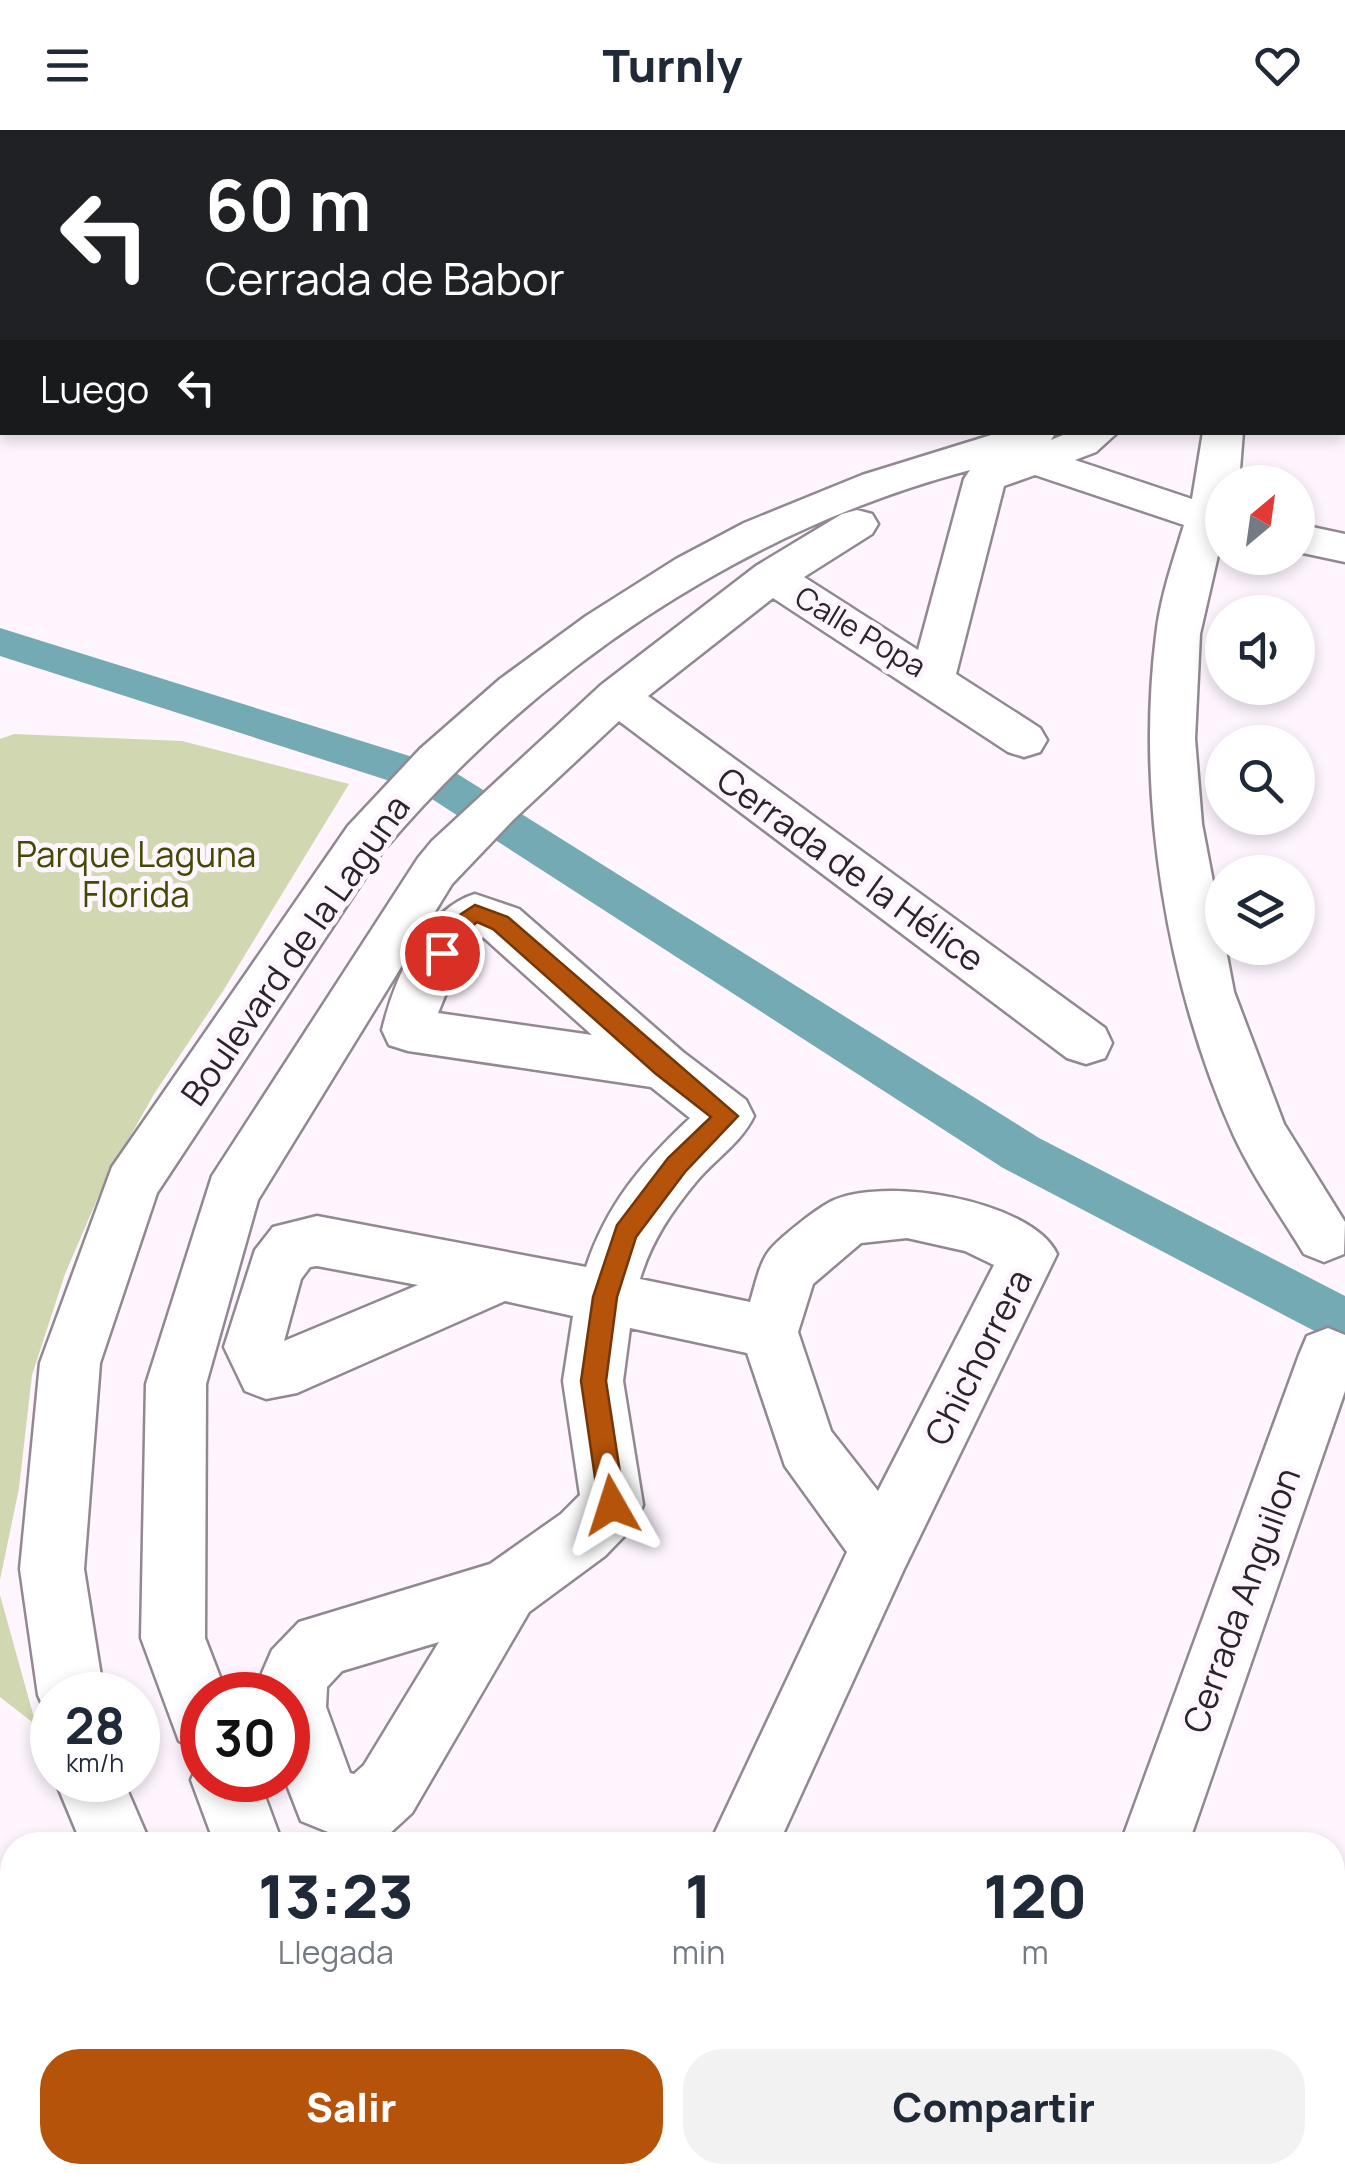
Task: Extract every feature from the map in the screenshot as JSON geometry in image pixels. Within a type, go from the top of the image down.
[{"type":"street","name":"Boulevard de la Laguna","points":[[68,1672],[52,1569],[70,1362],[132,1184],[364,839],[400,795],[527,680],[692,568],[752,537],[882,482],[1083,435]]},
{"type":"street","points":[[1220,465],[1223,435]]},
{"type":"street","name":"Boulevard de la Laguna","points":[[185,1672],[173,1638],[176,1384],[232,1193],[435,871],[490,811],[616,696],[754,587],[857,524],[985,480],[1029,446]]},
{"type":"street","points":[[1029,446],[1205,518]]},
{"type":"street","name":"Calle Popa","points":[[692,568],[754,587],[932,680],[985,480]]},
{"type":"street","points":[[1315,542],[1345,548]]},
{"type":"street","points":[[1205,545],[1190,576],[1178,634],[1172,740],[1178,824],[1193,921],[1208,992],[1260,1133],[1324,1237]]},
{"type":"street","points":[[932,680],[1024,740]]},
{"type":"street","name":"Cerrada de la Hélice","points":[[616,696],[1086,1043]]},
{"type":"street","points":[[506,1590],[583,1535],[612,1505],[593,1381],[605,1297],[626,1232],[676,1165],[727,1116],[664,1067]]},
{"type":"street","name":"Chichorrera","points":[[749,1832],[882,1548],[1029,1254],[974,1228],[906,1214],[848,1220],[789,1269],[769,1332]]},
{"type":"street","points":[[502,1275],[769,1332],[806,1446],[882,1548]]},
{"type":"street","name":"Cerrada Anguilon","points":[[1159,1832],[1328,1355]]},
{"type":"street","points":[[99,1802],[112,1832]]},
{"type":"street","points":[[233,1802],[244,1832]]},
{"type":"green space","name":"Parque Laguna Florida","points":[[14,734],[182,741],[349,784],[223,991],[154,1094],[105,1181],[65,1274],[32,1375],[19,1488],[0,1580],[0,739]]},
{"type":"green space","points":[[0,1595],[30,1703],[30,1720],[0,1697]]},
{"type":"waterway","points":[[0,642],[433,779],[1021,1153],[1345,1323]]},
{"type":"route","points":[[442,953],[456,928],[475,913],[501,923],[664,1067],[727,1116],[676,1165],[626,1232],[605,1297],[593,1381],[612,1505]]}]
